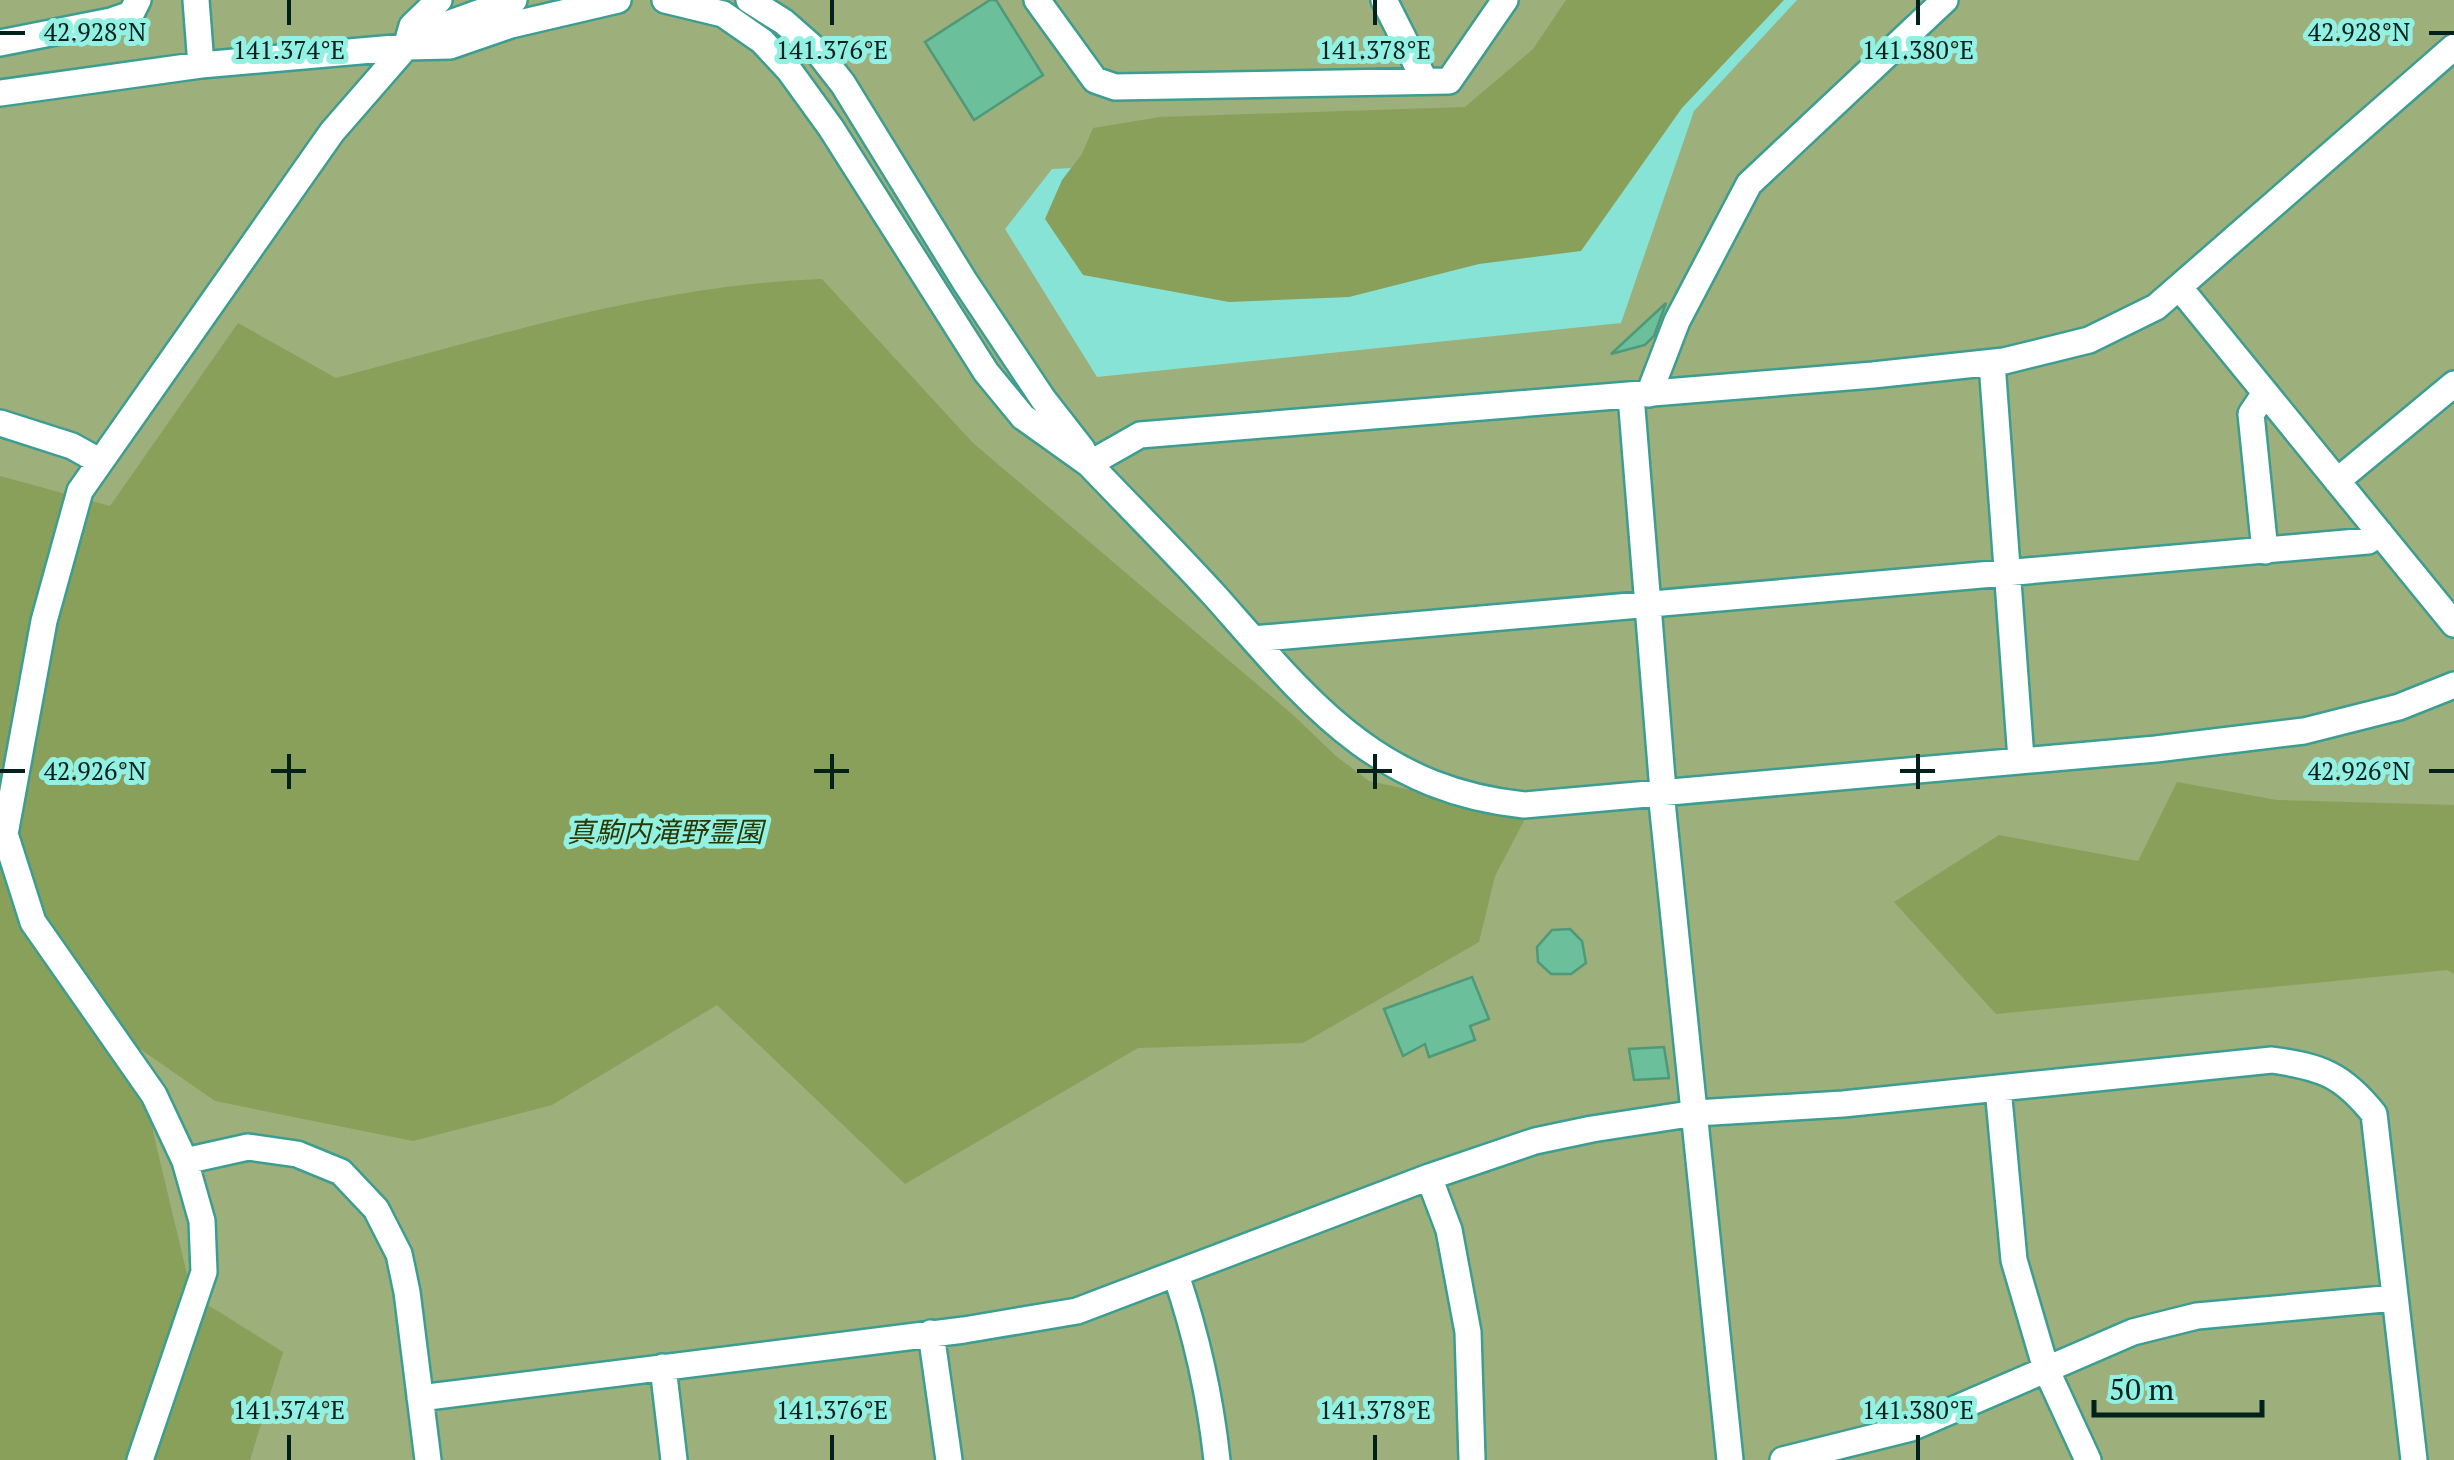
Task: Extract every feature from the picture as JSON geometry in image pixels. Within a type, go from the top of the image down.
[{"type":"lane","points":[[0,43],[111,21],[131,14],[138,0]]},
{"type":"lane","points":[[196,0],[201,65]]},
{"type":"lane","points":[[406,47],[412,26],[439,0]]},
{"type":"lane","points":[[140,1460],[204,1272],[202,1222],[184,1161],[154,1095],[33,922],[4,834],[44,621],[80,491],[332,132],[406,47],[442,26],[514,0]]},
{"type":"lane","points":[[0,93],[201,65],[450,46],[510,24],[618,0]]},
{"type":"lane","points":[[665,0],[701,4],[723,14],[749,32],[789,70],[831,128],[986,372],[1023,417],[1089,464],[1299,691],[1352,738],[1418,780],[1488,802],[1524,806],[2304,731],[2398,707],[2454,685]]},
{"type":"lane","points":[[749,0],[784,22],[818,52],[842,84],[965,282],[1089,464]]},
{"type":"lane","points":[[1037,0],[1095,80],[1115,86],[1449,81],[1505,0]]},
{"type":"lane","points":[[1384,0],[1425,82]]},
{"type":"lane","points":[[1730,1460],[1662,792],[1648,605],[1640,395],[1749,184],[1945,0]]},
{"type":"lane","points":[[1089,464],[1140,434],[1640,395],[1992,362],[2088,340],[2156,307],[2454,47]]},
{"type":"lane","points":[[2179,287],[2454,624]]},
{"type":"lane","points":[[1992,362],[2021,759]]},
{"type":"lane","points":[[2337,481],[2454,384]]},
{"type":"lane","points":[[2264,550],[2252,414],[2265,393]]},
{"type":"lane","points":[[0,423],[72,446],[99,461]]},
{"type":"lane","points":[[1253,639],[2368,541],[2380,533]]},
{"type":"lane","points":[[420,1398],[1077,1311],[1429,1177],[1535,1141],[1696,1113],[1843,1104],[2272,1060],[2312,1066],[2345,1082],[2374,1114],[2414,1460]]},
{"type":"lane","points":[[1998,1088],[2014,1260],[2046,1369],[2088,1460]]},
{"type":"lane","points":[[184,1161],[248,1147],[297,1154],[341,1172],[376,1209],[399,1254],[428,1460]]},
{"type":"lane","points":[[1429,1177],[1449,1230],[1468,1332],[1472,1460]]},
{"type":"lane","points":[[1176,1274],[1198,1340],[1208,1386],[1216,1460]]},
{"type":"lane","points":[[1783,1460],[1911,1428],[2133,1332],[2197,1316],[2395,1298]]},
{"type":"lane","points":[[931,1333],[949,1460]]},
{"type":"lane","points":[[663,1367],[674,1460]]},
{"type":"green space","name":"真駒内滝野霊園","points":[[0,0],[1586,0],[1481,128],[1189,162],[1052,169],[1005,229],[1097,377],[1621,323],[1694,111],[1797,0],[2454,0],[2454,1460],[125,1460],[0,510]]},
{"type":"green space","points":[[1566,0],[1784,0],[1682,108],[1581,251],[1479,264],[1349,297],[1229,302],[1083,275],[1045,219],[1062,180],[1082,154],[1093,128],[1160,117],[1465,107],[1533,49]]},
{"type":"green space","points":[[822,279],[973,443],[1292,714],[1336,756],[1369,781],[1527,815],[1495,876],[1479,942],[1303,1043],[1138,1048],[905,1184],[717,1005],[552,1105],[413,1141],[215,1101],[140,1049],[154,1136],[192,1295],[283,1352],[250,1460],[0,1460],[0,476],[110,506],[238,323],[336,378],[637,302],[760,283]]},
{"type":"green space","points":[[2177,782],[2277,800],[2454,805],[2454,974],[2447,970],[1996,1014],[1894,902],[1999,835],[2138,861]]},
{"type":"building","points":[[990,0],[996,0],[1043,75],[974,120],[925,42]]},
{"type":"building","points":[[1666,303],[1654,336],[1645,345],[1611,354]]},
{"type":"building","points":[[1570,929],[1582,941],[1586,963],[1571,974],[1551,974],[1538,962],[1537,947],[1552,930]]},
{"type":"building","points":[[1472,977],[1489,1019],[1470,1026],[1475,1040],[1429,1057],[1425,1044],[1403,1056],[1384,1009]]},
{"type":"building","points":[[1664,1047],[1669,1078],[1634,1080],[1629,1049]]}]
